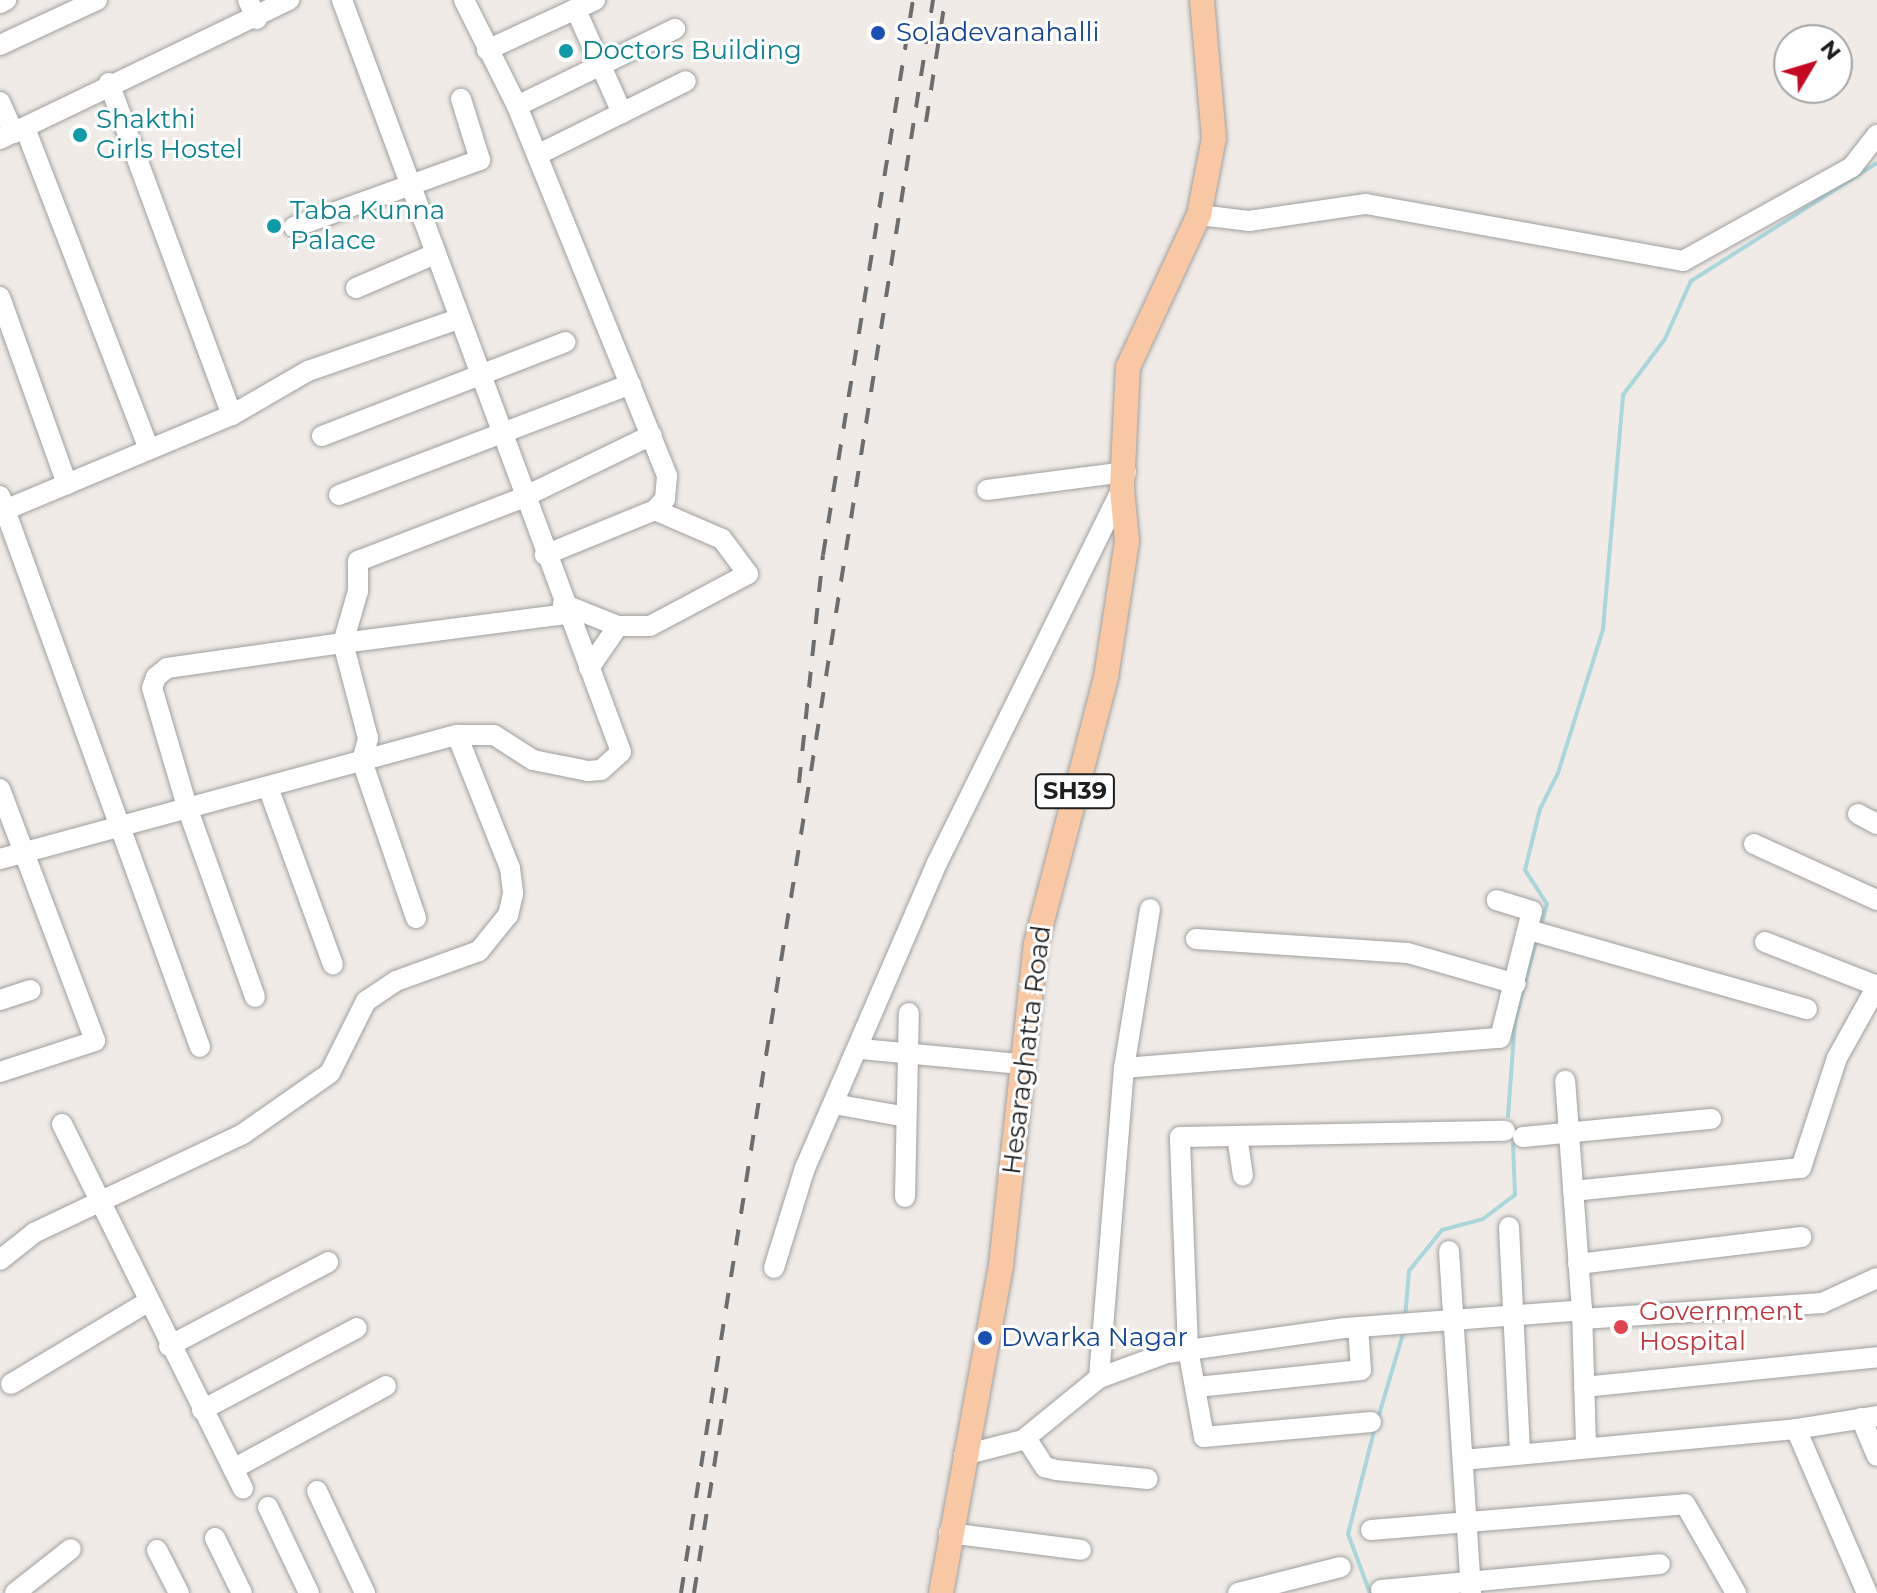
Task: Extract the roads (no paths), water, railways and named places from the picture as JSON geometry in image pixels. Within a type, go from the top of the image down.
[{"type":"main road","name":"Hesaraghatta Road","points":[[941,1593],[949,1533],[1001,1265],[1036,944],[1106,677],[1127,541],[1124,480],[1128,367],[1199,215],[1214,138],[1202,0]]},
{"type":"street","points":[[0,3],[6,0]]},
{"type":"street","points":[[0,45],[97,0]]},
{"type":"street","points":[[13,134],[252,9],[289,0]]},
{"type":"street","points":[[0,859],[480,731],[533,760],[601,770],[621,752],[522,498],[342,0]]},
{"type":"street","points":[[464,0],[517,106],[667,476],[665,499],[655,510],[545,555]]},
{"type":"street","points":[[487,50],[595,0]]},
{"type":"street","points":[[576,10],[622,113]]},
{"type":"street","points":[[517,106],[675,29]]},
{"type":"street","points":[[537,155],[686,81]]},
{"type":"street","points":[[109,83],[232,415]]},
{"type":"street","points":[[294,227],[480,160],[461,99]]},
{"type":"street","points":[[0,102],[149,449]]},
{"type":"street","points":[[1199,215],[1249,221],[1366,204],[1683,261],[1852,167],[1877,135]]},
{"type":"street","points":[[356,288],[435,254]]},
{"type":"street","points":[[0,297],[67,484]]},
{"type":"street","points":[[200,1047],[2,506],[67,484],[232,415],[308,371],[458,319]]},
{"type":"street","points":[[322,436],[566,342]]},
{"type":"street","points":[[339,495],[631,384]]},
{"type":"street","points":[[416,918],[362,761],[368,738],[343,643],[358,591],[358,561],[522,498],[652,435]]},
{"type":"street","points":[[987,490],[1124,480]]},
{"type":"street","points":[[774,1268],[805,1168],[861,1049],[937,863],[1124,480]]},
{"type":"street","points":[[255,997],[188,810],[152,688],[156,677],[167,668],[565,609],[618,626],[650,626],[748,574],[722,539],[655,510]]},
{"type":"street","points":[[589,668],[618,626]]},
{"type":"street","points":[[0,1260],[34,1233],[268,1117],[330,1073],[366,1001],[396,981],[479,951],[508,915],[510,868],[457,735]]},
{"type":"street","points":[[268,787],[333,965]]},
{"type":"street","points":[[0,789],[95,1041],[0,1072]]},
{"type":"street","points":[[1858,814],[1877,824]]},
{"type":"street","points":[[1754,844],[1877,900]]},
{"type":"street","points":[[1124,1068],[1500,1038],[1535,932],[1532,911],[1497,900]]},
{"type":"street","points":[[1099,1378],[1124,1068],[1150,909]]},
{"type":"street","points":[[1535,932],[1807,1009]]},
{"type":"street","points":[[1196,939],[1408,953],[1516,984]]},
{"type":"street","points":[[1573,1191],[1801,1168],[1837,1058],[1877,986],[1765,942]]},
{"type":"street","points":[[0,1000],[30,990]]},
{"type":"street","points":[[905,1197],[909,1013]]},
{"type":"street","points":[[861,1049],[1021,1064]]},
{"type":"street","points":[[1565,1081],[1582,1314],[1586,1448]]},
{"type":"street","points":[[834,1104],[906,1117]]},
{"type":"street","points":[[1371,1422],[1204,1437],[1188,1349],[1180,1137],[1568,1135],[1711,1119]]},
{"type":"street","points":[[62,1124],[146,1303],[243,1489]]},
{"type":"street","points":[[1237,1136],[1243,1176]]},
{"type":"street","points":[[1509,1227],[1520,1453]]},
{"type":"street","points":[[1578,1264],[1801,1237]]},
{"type":"street","points":[[1449,1251],[1470,1588]]},
{"type":"street","points":[[169,1346],[328,1262]]},
{"type":"street","points":[[964,1455],[1026,1438],[1099,1378],[1188,1349],[1358,1327],[1455,1319],[1822,1303],[1877,1278]]},
{"type":"street","points":[[11,1384],[146,1303]]},
{"type":"street","points":[[1197,1387],[1361,1370],[1358,1327]]},
{"type":"street","points":[[202,1410],[357,1328]]},
{"type":"street","points":[[1584,1387],[1877,1357]]},
{"type":"street","points":[[233,1469],[386,1386]]},
{"type":"street","points":[[1463,1460],[1796,1429],[1869,1417],[1877,1456]]},
{"type":"street","points":[[1796,1429],[1867,1593]]},
{"type":"street","points":[[1026,1438],[1045,1467],[1148,1479]]},
{"type":"street","points":[[317,1491],[365,1593]]},
{"type":"street","points":[[1371,1530],[1467,1525],[1685,1504],[1736,1593]]},
{"type":"street","points":[[268,1507],[309,1593]]},
{"type":"street","points":[[949,1533],[1081,1550]]},
{"type":"street","points":[[215,1538],[242,1593]]},
{"type":"street","points":[[15,1593],[71,1549]]},
{"type":"street","points":[[157,1550],[179,1593]]},
{"type":"street","points":[[1381,1590],[1470,1588],[1660,1564]]},
{"type":"street","points":[[1238,1593],[1341,1567]]},
{"type":"waterway","points":[[1541,926],[1547,904],[1525,870],[1540,809],[1558,773],[1603,629],[1623,395],[1665,339],[1691,281],[1877,163]]},
{"type":"waterway","points":[[1508,1116],[1515,1021],[1537,938]]},
{"type":"waterway","points":[[1405,1318],[1409,1271],[1442,1230],[1483,1219],[1515,1195],[1513,1144]]},
{"type":"waterway","points":[[1378,1418],[1404,1331]]},
{"type":"waterway","points":[[1370,1593],[1348,1534],[1375,1427]]},
{"type":"railway","points":[[799,783],[823,555],[913,0]]},
{"type":"railway","points":[[681,1593],[933,0]]},
{"type":"railway","points":[[926,122],[945,0]]},
{"type":"railway","points":[[694,1593],[728,1379]]},
{"type":"place","name":"Soladevanahalli","points":[[878,33]]},
{"type":"place","name":"Doctors Building","points":[[566,51]]},
{"type":"place","name":"Shakthi Girls Hostel","points":[[80,135]]},
{"type":"place","name":"Taba Kunna Palace","points":[[274,226]]},
{"type":"place","name":"Government Hospital","points":[[1621,1327]]},
{"type":"place","name":"Dwarka Nagar","points":[[985,1338]]}]
